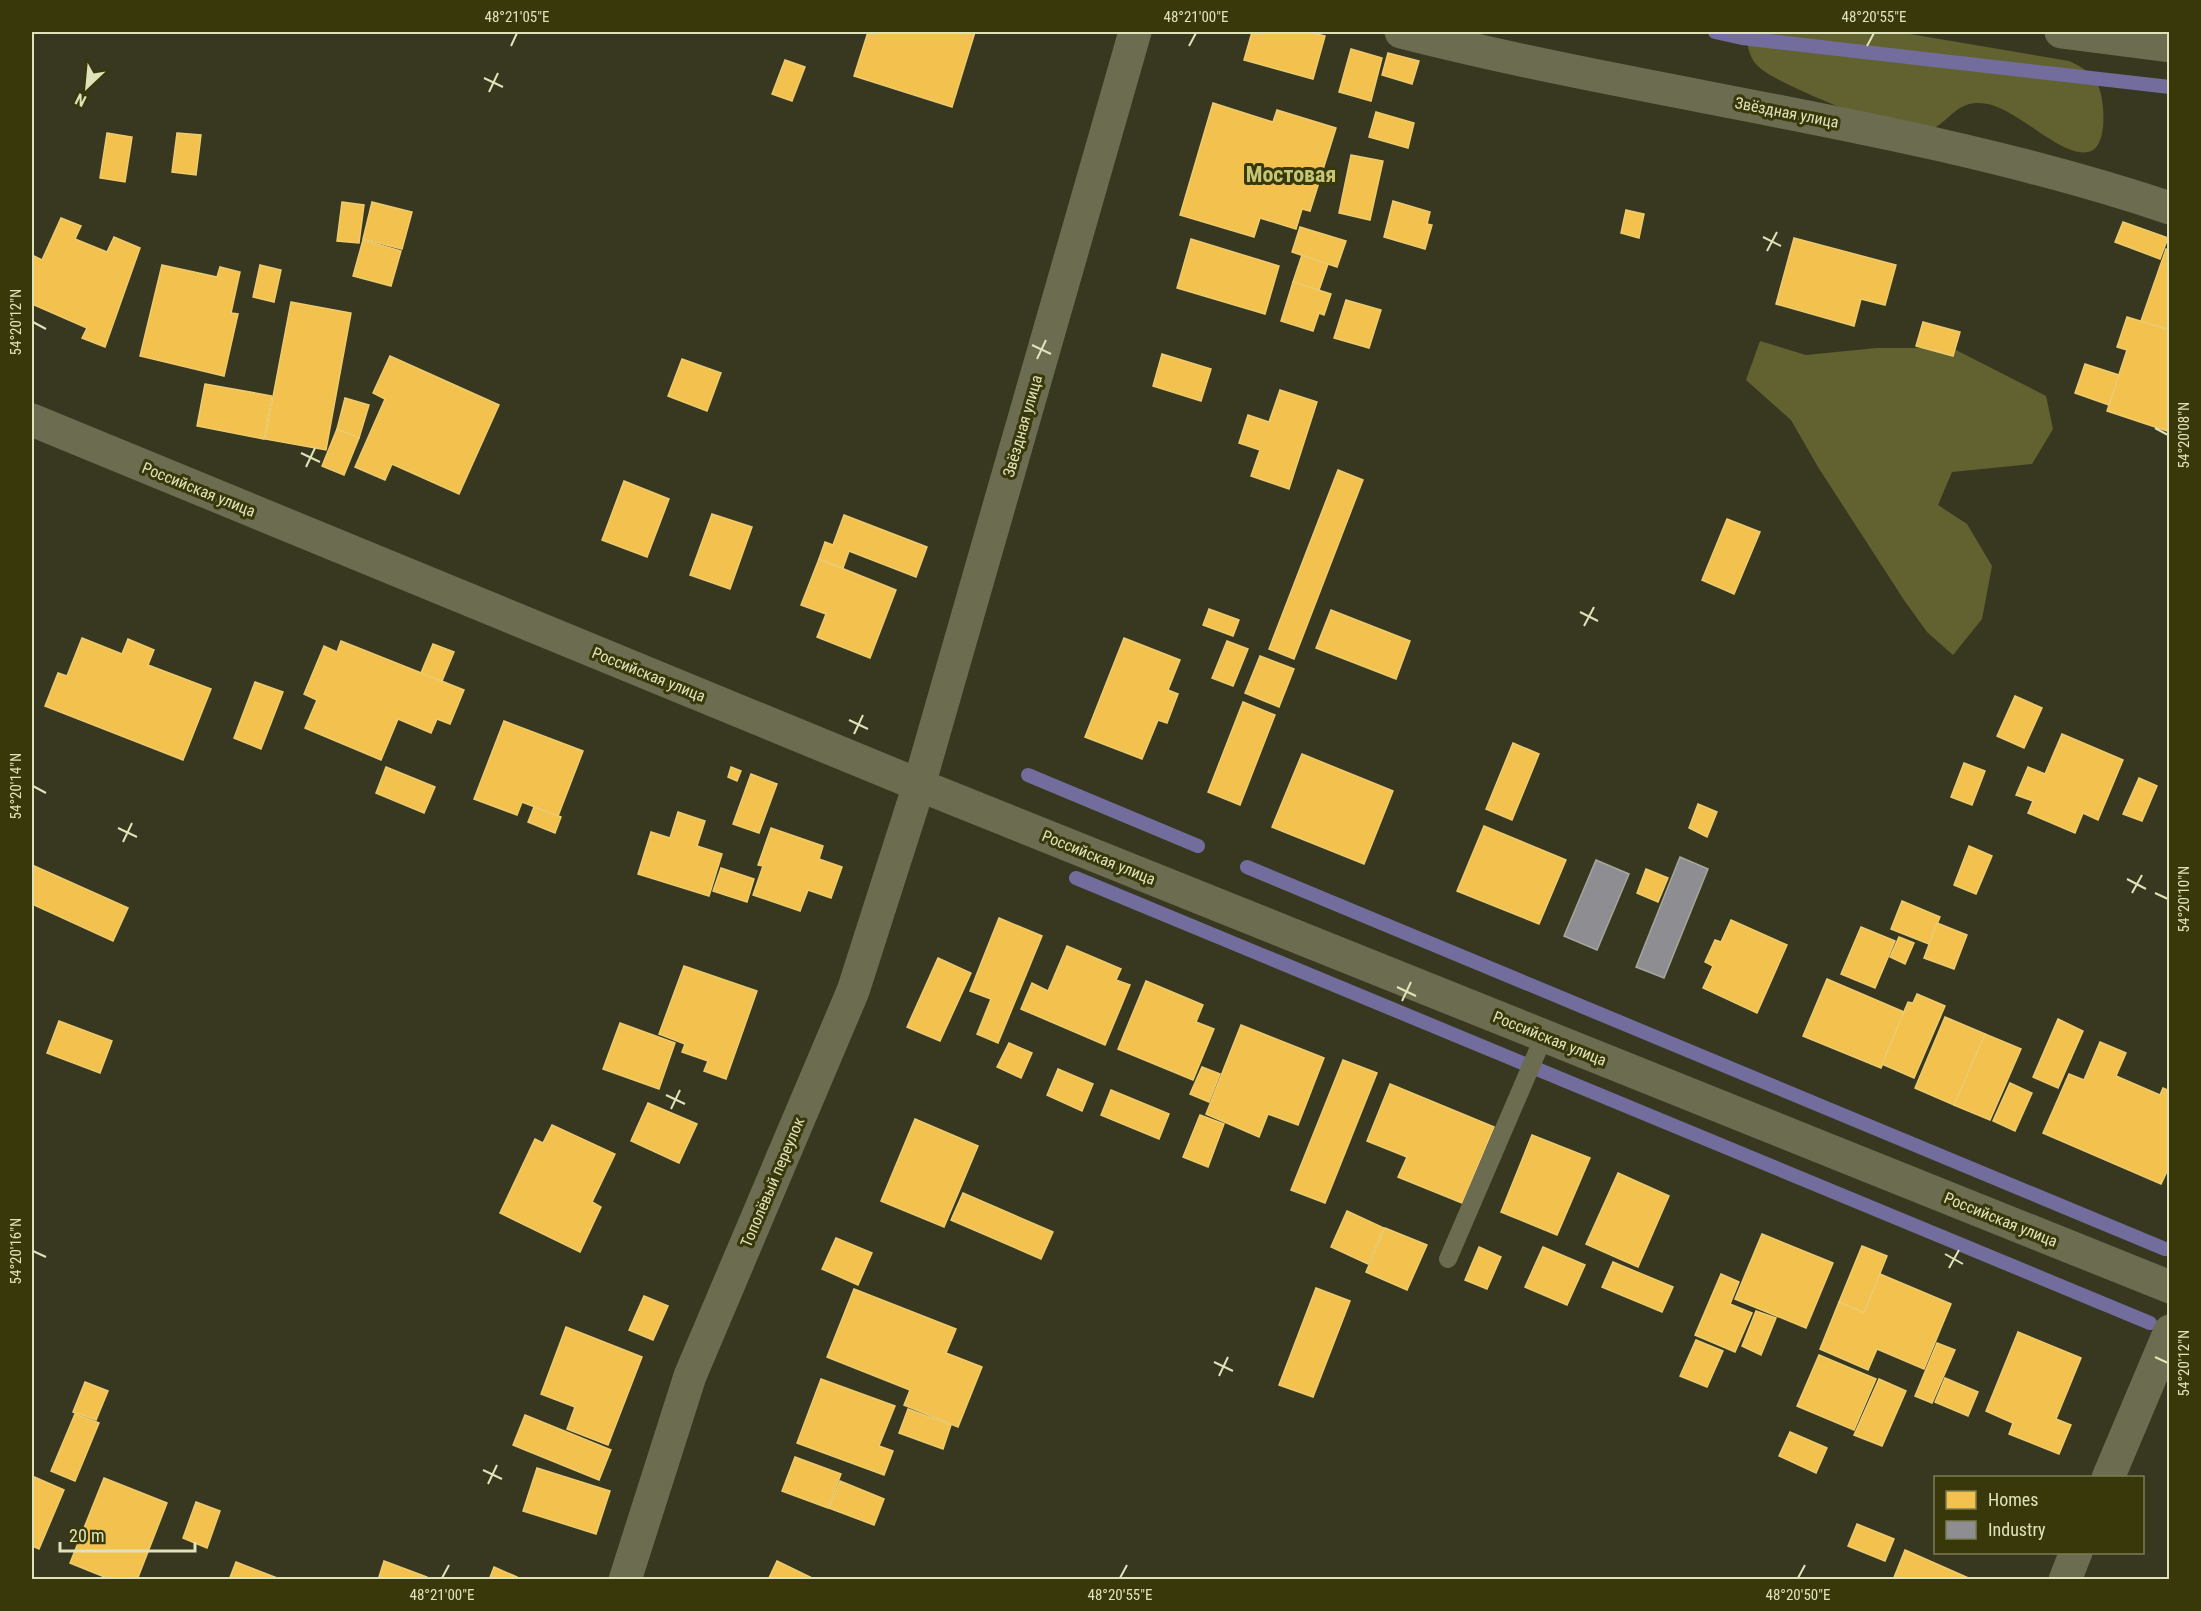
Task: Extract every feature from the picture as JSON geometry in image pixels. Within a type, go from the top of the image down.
[{"type":"street","name":"Звёздная улица","points":[[919,785],[1135,32]]},
{"type":"street","name":"Звёздная улица","points":[[1401,32],[1503,58],[1872,128],[2090,182],[2169,208]]},
{"type":"street","points":[[2061,32],[2169,45]]},
{"type":"street","name":"Российская улица","points":[[32,420],[919,785],[2169,1287]]},
{"type":"street","name":"Тополёвый переулок","points":[[625,1580],[690,1376],[853,990],[919,785]]},
{"type":"street","points":[[2109,1476],[2169,1331]]},
{"type":"street","points":[[2065,1580],[2075,1554]]},
{"type":"lane","points":[[1448,1259],[1544,1036]]},
{"type":"shaded area","points":[[1749,32],[1898,32],[2069,61],[2081,67],[2097,83],[2102,99],[2102,133],[2095,149],[2088,152],[2077,152],[2065,148],[2000,108],[1976,103],[1959,108],[1940,124],[1924,131],[1891,125],[1814,96],[1772,76],[1756,65],[1751,56],[1748,47]]},
{"type":"shaded area","points":[[1760,341],[1806,355],[1877,348],[1952,348],[2046,396],[2053,429],[2032,464],[1952,472],[1938,505],[1967,524],[1992,566],[1982,619],[1953,655],[1927,632],[1904,600],[1818,467],[1791,420],[1746,380]]},
{"type":"building: Homes","points":[[868,32],[975,32],[952,107],[854,76]]},
{"type":"building: Homes","points":[[1252,32],[1309,32],[1325,36],[1313,79],[1244,60]]},
{"type":"building: Homes","points":[[1351,49],[1382,58],[1371,101],[1339,92]]},
{"type":"building: Homes","points":[[1388,53],[1419,61],[1412,84],[1382,75]]},
{"type":"building: Homes","points":[[785,60],[805,67],[792,101],[772,94]]},
{"type":"building: Homes","points":[[1213,103],[1273,122],[1277,110],[1336,128],[1310,211],[1302,209],[1296,229],[1260,218],[1254,237],[1180,215]]},
{"type":"building: Homes","points":[[1376,112],[1414,123],[1408,148],[1369,137]]},
{"type":"building: Homes","points":[[107,133],[132,137],[125,182],[100,178]]},
{"type":"building: Homes","points":[[177,133],[201,135],[196,175],[172,172]]},
{"type":"building: Homes","points":[[1351,155],[1383,161],[1370,220],[1339,213]]},
{"type":"building: Homes","points":[[1393,201],[1430,212],[1427,224],[1432,225],[1425,249],[1384,237]]},
{"type":"building: Homes","points":[[342,202],[364,205],[359,243],[337,241]]},
{"type":"building: Homes","points":[[372,202],[412,212],[402,249],[363,239]]},
{"type":"building: Homes","points":[[1626,210],[1644,214],[1639,238],[1621,233]]},
{"type":"building: Homes","points":[[61,218],[81,226],[75,239],[107,252],[114,237],[140,248],[105,347],[82,338],[87,328],[32,304],[32,255],[42,260]]},
{"type":"building: Homes","points":[[2123,222],[2168,238],[2160,259],[2115,242]]},
{"type":"building: Homes","points":[[1300,227],[1346,241],[1337,267],[1292,252]]},
{"type":"building: Homes","points":[[1794,238],[1896,265],[1885,305],[1861,299],[1854,326],[1776,304]]},
{"type":"building: Homes","points":[[1191,239],[1279,266],[1265,314],[1177,288]]},
{"type":"building: Homes","points":[[363,240],[401,251],[391,286],[353,276]]},
{"type":"building: Homes","points":[[2166,249],[2170,251],[2170,330],[2141,321]]},
{"type":"building: Homes","points":[[1302,255],[1328,264],[1319,290],[1293,282]]},
{"type":"building: Homes","points":[[162,265],[217,277],[220,267],[240,272],[231,313],[238,314],[224,376],[140,356]]},
{"type":"building: Homes","points":[[260,265],[281,270],[274,302],[253,297]]},
{"type":"building: Homes","points":[[1293,282],[1331,294],[1324,315],[1319,313],[1313,331],[1281,321]]},
{"type":"building: Homes","points":[[1346,300],[1381,310],[1369,348],[1334,338]]},
{"type":"building: Homes","points":[[291,302],[351,313],[326,450],[265,439]]},
{"type":"building: Homes","points":[[2127,317],[2170,330],[2170,432],[2107,411],[2127,350],[2117,347]]},
{"type":"building: Homes","points":[[1923,322],[1960,332],[1953,356],[1916,346]]},
{"type":"building: Homes","points":[[1162,354],[1211,369],[1201,401],[1153,386]]},
{"type":"building: Homes","points":[[390,356],[499,405],[459,494],[392,464],[385,480],[355,467],[385,399],[373,393]]},
{"type":"building: Homes","points":[[682,359],[721,373],[707,411],[668,396]]},
{"type":"building: Homes","points":[[2085,364],[2119,375],[2109,405],[2075,393]]},
{"type":"building: Homes","points":[[205,384],[272,396],[264,439],[197,426]]},
{"type":"building: Homes","points":[[1280,390],[1317,402],[1289,489],[1251,476],[1260,450],[1239,443],[1248,415],[1269,422]]},
{"type":"building: Homes","points":[[345,398],[369,405],[359,438],[337,429]]},
{"type":"building: Homes","points":[[337,429],[359,438],[344,475],[322,466]]},
{"type":"building: Homes","points":[[1338,470],[1363,480],[1294,659],[1269,649]]},
{"type":"building: Homes","points":[[624,481],[669,499],[647,557],[602,540]]},
{"type":"building: Homes","points":[[712,514],[752,527],[730,589],[690,575]]},
{"type":"building: Homes","points":[[844,515],[927,547],[916,577],[849,551],[843,568],[819,559],[825,542],[833,545]]},
{"type":"building: Homes","points":[[1727,519],[1760,532],[1734,594],[1702,580]]},
{"type":"building: Homes","points":[[819,559],[896,590],[870,658],[817,637],[826,614],[801,605]]},
{"type":"building: Homes","points":[[1209,609],[1239,620],[1233,636],[1203,625]]},
{"type":"building: Homes","points":[[1331,610],[1410,641],[1396,679],[1316,648]]},
{"type":"building: Homes","points":[[82,638],[122,654],[128,639],[154,650],[148,665],[211,689],[183,760],[45,706],[58,673],[67,676]]},
{"type":"building: Homes","points":[[1124,638],[1180,660],[1168,690],[1178,694],[1167,723],[1158,720],[1142,759],[1085,737]]},
{"type":"building: Homes","points":[[341,641],[464,690],[450,724],[437,719],[431,733],[398,719],[381,760],[305,728],[317,700],[304,694],[324,646],[337,652]]},
{"type":"building: Homes","points":[[1227,641],[1248,649],[1233,686],[1212,678]]},
{"type":"building: Homes","points":[[433,644],[454,652],[442,681],[421,673]]},
{"type":"building: Homes","points":[[1260,656],[1294,669],[1279,707],[1245,693]]},
{"type":"building: Homes","points":[[255,682],[283,692],[261,749],[234,738]]},
{"type":"building: Homes","points":[[2015,696],[2042,708],[2024,748],[1997,736]]},
{"type":"building: Homes","points":[[1243,702],[1275,715],[1240,805],[1208,792]]},
{"type":"building: Homes","points":[[504,721],[583,751],[558,816],[522,802],[517,815],[474,799]]},
{"type":"building: Homes","points":[[2062,734],[2123,760],[2098,820],[2083,813],[2075,833],[2028,813],[2033,801],[2016,795],[2028,767],[2045,774]]},
{"type":"building: Homes","points":[[1513,743],[1539,754],[1512,820],[1486,809]]},
{"type":"building: Homes","points":[[1302,754],[1393,791],[1364,864],[1272,827]]},
{"type":"building: Homes","points":[[1964,763],[1985,771],[1972,805],[1951,797]]},
{"type":"building: Homes","points":[[386,767],[435,787],[424,813],[376,793]]},
{"type":"building: Homes","points":[[731,767],[741,771],[737,781],[728,777]]},
{"type":"building: Homes","points":[[751,774],[777,784],[759,833],[733,824]]},
{"type":"building: Homes","points":[[2139,778],[2157,786],[2142,821],[2123,814]]},
{"type":"building: Homes","points":[[1698,804],[1717,812],[1707,837],[1689,828]]},
{"type":"building: Homes","points":[[534,807],[561,817],[555,833],[528,822]]},
{"type":"building: Homes","points":[[678,812],[705,821],[697,846],[722,854],[709,896],[638,874],[651,832],[670,838]]},
{"type":"building: Homes","points":[[1484,826],[1566,860],[1539,924],[1457,891]]},
{"type":"building: Homes","points":[[771,828],[823,846],[819,859],[842,867],[831,898],[808,890],[800,911],[753,895],[763,866],[758,865]]},
{"type":"building: Homes","points":[[1969,846],[1992,856],[1976,894],[1954,885]]},
{"type":"building: Homes","points":[[32,865],[128,908],[113,941],[32,904]]},
{"type":"building: Homes","points":[[721,868],[754,879],[747,902],[713,891]]},
{"type":"building: Homes","points":[[1646,869],[1668,878],[1658,902],[1637,893]]},
{"type":"building: Homes","points":[[1902,901],[1940,917],[1929,944],[1891,929]]},
{"type":"building: Homes","points":[[999,918],[1042,936],[998,1043],[977,1034],[991,999],[970,991]]},
{"type":"building: Homes","points":[[1731,920],[1787,945],[1757,1013],[1703,988],[1713,966],[1705,962],[1715,940],[1721,942]]},
{"type":"building: Homes","points":[[1937,923],[1967,935],[1954,969],[1924,958]]},
{"type":"building: Homes","points":[[1861,927],[1895,941],[1875,988],[1841,974]]},
{"type":"building: Homes","points":[[1899,937],[1914,943],[1905,964],[1890,957]]},
{"type":"building: Homes","points":[[1067,946],[1121,969],[1116,980],[1130,985],[1105,1045],[1021,1009],[1032,983],[1048,991]]},
{"type":"building: Homes","points":[[938,958],[971,973],[940,1041],[907,1027]]},
{"type":"building: Homes","points":[[684,966],[757,991],[726,1079],[704,1071],[708,1061],[682,1052],[685,1044],[659,1034]]},
{"type":"building: Homes","points":[[1827,979],[1904,1012],[1881,1068],[1803,1036]]},
{"type":"building: Homes","points":[[1146,981],[1203,1005],[1196,1022],[1214,1029],[1193,1080],[1118,1049]]},
{"type":"building: Homes","points":[[1917,994],[1945,1006],[1914,1078],[1882,1064],[1908,1002],[1913,1003]]},
{"type":"building: Homes","points":[[1945,1017],[1985,1034],[1954,1105],[1915,1088]]},
{"type":"building: Homes","points":[[2058,1019],[2083,1031],[2058,1088],[2033,1077]]},
{"type":"building: Homes","points":[[59,1021],[112,1041],[100,1073],[47,1053]]},
{"type":"building: Homes","points":[[620,1023],[675,1043],[659,1089],[603,1069]]},
{"type":"building: Homes","points":[[1241,1025],[1324,1058],[1298,1125],[1268,1114],[1259,1137],[1206,1114]]},
{"type":"building: Homes","points":[[1985,1034],[2021,1049],[1990,1120],[1954,1105]]},
{"type":"building: Homes","points":[[2100,1042],[2126,1053],[2116,1076],[2160,1095],[2163,1088],[2170,1091],[2170,1165],[2161,1184],[2043,1133],[2069,1074],[2084,1080]]},
{"type":"building: Homes","points":[[1009,1043],[1032,1053],[1021,1078],[997,1067]]},
{"type":"building: Homes","points":[[1343,1060],[1377,1073],[1325,1203],[1291,1190]]},
{"type":"building: Homes","points":[[1202,1067],[1220,1074],[1209,1102],[1190,1094]]},
{"type":"building: Homes","points":[[1058,1069],[1093,1084],[1082,1111],[1047,1095]]},
{"type":"building: Homes","points":[[2010,1083],[2032,1093],[2015,1131],[1993,1121]]},
{"type":"building: Homes","points":[[1390,1084],[1494,1127],[1462,1203],[1398,1177],[1407,1157],[1367,1141]]},
{"type":"building: Homes","points":[[1111,1090],[1169,1114],[1159,1139],[1101,1115]]},
{"type":"building: Homes","points":[[648,1103],[697,1124],[679,1163],[631,1141]]},
{"type":"building: Homes","points":[[1200,1115],[1224,1124],[1208,1167],[1183,1157]]},
{"type":"building: Homes","points":[[915,1119],[978,1146],[944,1227],[881,1201]]},
{"type":"building: Homes","points":[[552,1125],[615,1154],[592,1202],[601,1207],[580,1252],[500,1213],[535,1139],[543,1143]]},
{"type":"building: Homes","points":[[1532,1135],[1590,1158],[1557,1235],[1501,1212]]},
{"type":"building: Homes","points":[[1618,1173],[1669,1196],[1638,1267],[1586,1244]]},
{"type":"building: Homes","points":[[963,1193],[1053,1232],[1041,1259],[951,1220]]},
{"type":"building: Homes","points":[[1347,1211],[1384,1228],[1368,1264],[1331,1247]]},
{"type":"building: Homes","points":[[1385,1228],[1427,1245],[1407,1290],[1366,1272]]},
{"type":"building: Homes","points":[[1762,1234],[1833,1263],[1806,1328],[1735,1299]]},
{"type":"building: Homes","points":[[836,1238],[872,1253],[858,1285],[822,1269]]},
{"type":"building: Homes","points":[[1862,1246],[1887,1256],[1864,1313],[1839,1302]]},
{"type":"building: Homes","points":[[1479,1247],[1501,1257],[1487,1289],[1465,1280]]},
{"type":"building: Homes","points":[[1543,1247],[1585,1265],[1567,1305],[1525,1287]]},
{"type":"building: Homes","points":[[1613,1262],[1673,1287],[1662,1312],[1602,1287]]},
{"type":"building: Homes","points":[[1721,1274],[1739,1282],[1730,1304],[1752,1313],[1735,1352],[1695,1335]]},
{"type":"building: Homes","points":[[1880,1274],[1951,1304],[1924,1369],[1877,1349],[1868,1370],[1820,1349],[1839,1302],[1864,1313]]},
{"type":"building: Homes","points":[[1316,1288],[1350,1301],[1313,1397],[1279,1385]]},
{"type":"building: Homes","points":[[854,1289],[956,1329],[946,1353],[982,1367],[958,1427],[904,1405],[910,1390],[827,1357]]},
{"type":"building: Homes","points":[[644,1296],[668,1306],[653,1340],[629,1330]]},
{"type":"building: Homes","points":[[1756,1311],[1776,1318],[1761,1355],[1742,1346]]},
{"type":"building: Homes","points":[[566,1327],[642,1357],[608,1445],[567,1429],[575,1407],[541,1394]]},
{"type":"building: Homes","points":[[2018,1332],[2081,1358],[2056,1419],[2071,1425],[2059,1454],[2009,1434],[2013,1423],[1986,1411]]},
{"type":"building: Homes","points":[[1696,1340],[1723,1351],[1707,1387],[1680,1376]]},
{"type":"building: Homes","points":[[1937,1343],[1955,1350],[1932,1403],[1915,1396]]},
{"type":"building: Homes","points":[[1819,1355],[1876,1379],[1854,1430],[1797,1406]]},
{"type":"building: Homes","points":[[1945,1378],[1978,1392],[1968,1416],[1935,1402]]},
{"type":"building: Homes","points":[[821,1379],[895,1406],[879,1446],[893,1451],[884,1475],[797,1443]]},
{"type":"building: Homes","points":[[1879,1379],[1906,1391],[1882,1446],[1854,1435]]},
{"type":"building: Homes","points":[[85,1382],[108,1391],[96,1420],[73,1412]]},
{"type":"building: Homes","points":[[908,1409],[951,1425],[943,1449],[899,1433]]},
{"type":"building: Homes","points":[[75,1414],[99,1423],[75,1481],[51,1471]]},
{"type":"building: Homes","points":[[525,1415],[611,1450],[599,1480],[513,1445]]},
{"type":"building: Homes","points":[[1790,1432],[1827,1448],[1816,1473],[1779,1456]]},
{"type":"building: Homes","points":[[795,1457],[841,1474],[828,1508],[782,1491]]},
{"type":"building: Homes","points":[[537,1468],[610,1491],[596,1534],[523,1511]]},
{"type":"building: Homes","points":[[32,1476],[64,1490],[39,1549],[32,1546]]},
{"type":"building: Homes","points":[[104,1478],[167,1503],[137,1580],[112,1580],[70,1563]]},
{"type":"building: Homes","points":[[840,1481],[884,1499],[874,1525],[829,1508]]},
{"type":"building: Homes","points":[[196,1502],[220,1511],[207,1548],[183,1538]]},
{"type":"building: Homes","points":[[1857,1524],[1894,1539],[1885,1561],[1848,1546]]},
{"type":"building: Homes","points":[[1905,1550],[1973,1580],[1893,1580]]},
{"type":"building: Homes","points":[[384,1561],[427,1577],[427,1580],[378,1580]]},
{"type":"building: Homes","points":[[777,1561],[816,1580],[768,1580]]},
{"type":"building: Homes","points":[[236,1562],[277,1578],[276,1580],[229,1580]]},
{"type":"building: Homes","points":[[494,1567],[517,1577],[516,1580],[489,1580]]},
{"type":"building: Industry","points":[[1680,857],[1708,869],[1664,978],[1636,967]]},
{"type":"building: Industry","points":[[1596,860],[1629,874],[1597,950],[1564,936]]},
{"type":"waterway","points":[[1715,32],[1742,38],[2170,87]]},
{"type":"waterway","points":[[1028,775],[1198,846]]},
{"type":"waterway","points":[[1247,867],[2165,1249]]},
{"type":"waterway","points":[[1076,878],[2150,1323]]},
{"type":"district","name":"Мостовая","points":[[1291,174]]}]
